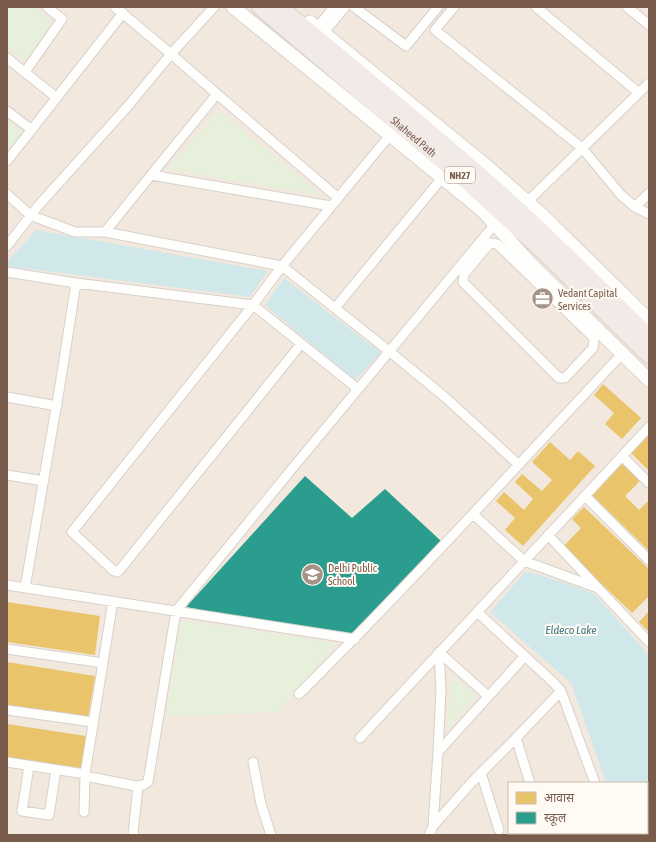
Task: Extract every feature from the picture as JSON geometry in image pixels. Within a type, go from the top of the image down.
[{"type":"highway","name":"Shaheed Path","points":[[260,7],[471,185],[542,250],[649,355]]},
{"type":"highway","name":"Shaheed Path","points":[[279,7],[495,188],[553,242],[649,337]]},
{"type":"street","points":[[24,72],[62,19],[47,7]]},
{"type":"street","points":[[115,7],[338,198]]},
{"type":"street","points":[[8,243],[30,215],[128,106],[170,54],[214,7]]},
{"type":"street","points":[[233,7],[483,211],[495,224],[522,262]]},
{"type":"street","points":[[291,7],[483,163],[541,214],[649,320]]},
{"type":"street","points":[[320,30],[334,7]]},
{"type":"street","points":[[320,30],[345,7]]},
{"type":"street","points":[[357,8],[406,46],[438,7]]},
{"type":"street","points":[[454,7],[435,30],[582,148],[621,195],[635,207],[649,214]]},
{"type":"street","points":[[536,7],[639,93]]},
{"type":"street","points":[[627,7],[649,25]]},
{"type":"street","points":[[7,161],[123,14]]},
{"type":"street","points":[[7,58],[57,98]]},
{"type":"street","points":[[527,202],[649,83]]},
{"type":"street","points":[[105,232],[217,94]]},
{"type":"street","points":[[7,111],[32,130]]},
{"type":"street","points":[[301,344],[118,572],[114,571],[72,532],[253,305],[282,266],[390,135]]},
{"type":"street","points":[[151,175],[331,206]]},
{"type":"street","points":[[335,308],[442,178]]},
{"type":"street","points":[[635,207],[649,193]]},
{"type":"street","points":[[7,194],[30,215],[75,232],[105,232],[282,266],[446,398],[519,465]]},
{"type":"street","points":[[7,762],[85,775],[138,786],[148,782],[176,611],[495,224]]},
{"type":"street","points":[[567,306],[594,338],[594,348],[565,378],[559,378],[463,282],[464,274],[490,243],[497,244],[522,262],[567,306],[622,354],[649,380]]},
{"type":"street","points":[[7,272],[76,283],[253,305],[358,389]]},
{"type":"street","points":[[25,588],[57,406],[76,283]]},
{"type":"street","points":[[300,694],[355,639],[622,354]]},
{"type":"street","points":[[7,397],[57,406]]},
{"type":"street","points":[[360,738],[649,427]]},
{"type":"street","points":[[622,456],[649,482]]},
{"type":"street","points":[[7,475],[44,480]]},
{"type":"street","points":[[585,496],[649,560]]},
{"type":"street","points":[[473,514],[524,561],[598,588]]},
{"type":"street","points":[[548,535],[649,642]]},
{"type":"street","points":[[7,585],[355,639]]},
{"type":"street","points":[[84,812],[85,775],[113,601]]},
{"type":"street","points":[[477,612],[561,691],[595,782]]},
{"type":"street","points":[[7,649],[103,663]]},
{"type":"street","points":[[439,652],[488,696]]},
{"type":"street","points":[[433,826],[441,689],[439,652]]},
{"type":"street","points":[[438,752],[525,656]]},
{"type":"street","points":[[429,835],[433,826],[471,783],[561,691]]},
{"type":"street","points":[[7,710],[93,722]]},
{"type":"street","points":[[516,738],[530,782]]},
{"type":"street","points":[[253,762],[261,804],[271,835]]},
{"type":"street","points":[[29,766],[22,811],[49,814],[56,770]]},
{"type":"street","points":[[481,773],[498,830]]},
{"type":"street","points":[[134,835],[138,786]]},
{"type":"shaded area","points":[[7,7],[649,7],[649,835],[7,835]]},
{"type":"green space","points":[[7,7],[35,7],[52,22],[25,62],[7,48]]},
{"type":"green space","points":[[219,111],[323,196],[167,169]]},
{"type":"green space","points":[[7,119],[23,132],[7,158]]},
{"type":"green space","points":[[181,620],[337,643],[278,712],[166,717]]},
{"type":"green space","points":[[452,675],[476,696],[447,730]]},
{"type":"water","points":[[36,230],[268,271],[250,297],[7,266],[7,262]]},
{"type":"water","points":[[284,278],[381,353],[355,380],[265,305]]},
{"type":"water","name":"Eldeco Lake","points":[[526,571],[594,594],[649,655],[649,835],[624,834],[648,834],[648,782],[606,782],[571,683],[490,612]]},
{"type":"building: आवास","points":[[603,384],[641,418],[622,439],[605,424],[614,413],[594,395]]},
{"type":"building: आवास","points":[[649,434],[649,471],[631,453]]},
{"type":"building: आवास","points":[[550,442],[570,460],[578,451],[595,466],[523,546],[505,530],[515,518],[496,501],[504,492],[524,510],[533,499],[515,482],[522,474],[542,491],[552,480],[532,462]]},
{"type":"building: आवास","points":[[620,462],[640,481],[625,496],[639,510],[649,500],[649,551],[590,493]]},
{"type":"building: आवास","points":[[584,507],[649,569],[649,596],[632,613],[563,547],[581,528],[572,519]]},
{"type":"building: आवास","points":[[7,602],[100,616],[95,655],[7,642]]},
{"type":"building: आवास","points":[[649,611],[649,632],[639,622]]},
{"type":"building: आवास","points":[[7,662],[95,676],[88,718],[7,706]]},
{"type":"building: आवास","points":[[7,724],[86,736],[81,771],[7,760]]},
{"type":"building: स्कूल","name":"Delhi Public School","points":[[305,476],[352,518],[385,489],[441,541],[348,638],[186,607]]},
{"type":"place","name":"Vedant Capital Services","points":[[543,299]]},
{"type":"place","name":"Delhi Public School","points":[[313,574]]}]
